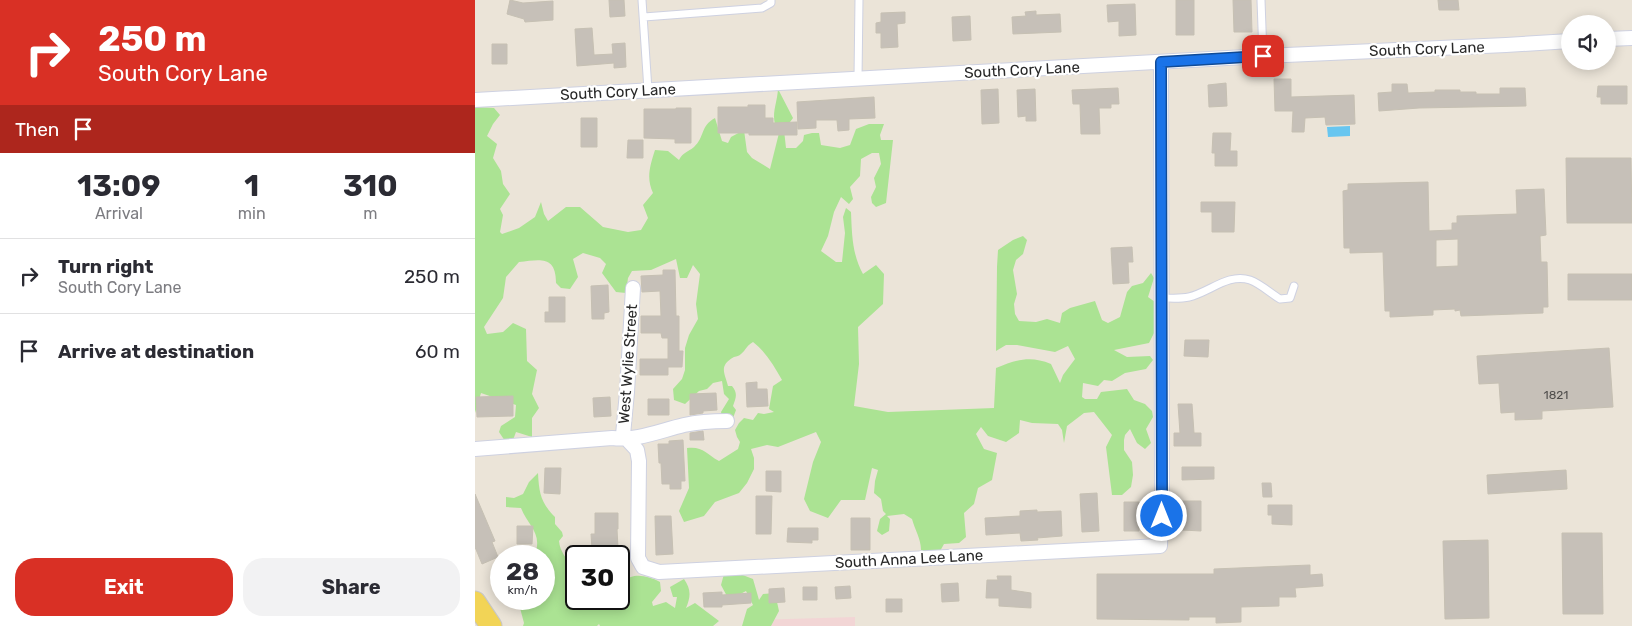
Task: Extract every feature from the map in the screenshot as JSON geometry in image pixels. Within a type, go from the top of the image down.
[{"type":"main road","points":[[475,602],[491,626]]},
{"type":"street","points":[[1616,39],[1632,38]]},
{"type":"street","name":"South Cory Lane","points":[[475,100],[1263,56],[1506,46],[1561,42]]},
{"type":"street","points":[[1161,62],[1162,298]]},
{"type":"street","name":"West Wylie Street","points":[[633,288],[623,435],[637,450],[639,460],[638,558],[643,567],[659,572]]},
{"type":"street","name":"South Anna Lee Lane","points":[[659,572],[1160,546],[1162,516],[1162,298]]},
{"type":"street","points":[[475,449],[611,438],[626,440],[683,425],[727,421]]},
{"type":"lane","points":[[642,0],[648,90]]},
{"type":"lane","points":[[644,17],[761,8],[771,3],[771,0]]},
{"type":"lane","points":[[858,78],[859,0]]},
{"type":"lane","points":[[1261,0],[1263,56]]},
{"type":"lane","points":[[1162,298],[1187,298],[1232,278],[1252,281],[1274,296],[1285,300],[1290,298],[1294,286]]},
{"type":"shaded area","points":[[855,617],[855,626],[753,626],[753,620]]},
{"type":"green space","points":[[778,89],[793,118],[784,130],[786,148],[796,148],[803,141],[804,135],[819,133],[821,145],[840,148],[850,145],[856,129],[869,124],[884,124],[880,135],[881,140],[893,140],[886,203],[876,207],[872,203],[871,197],[876,187],[874,178],[881,164],[879,153],[872,153],[861,159],[860,176],[850,187],[853,199],[849,204],[841,197],[821,251],[836,262],[842,262],[845,233],[843,217],[846,208],[851,212],[852,236],[859,266],[863,274],[876,265],[884,274],[883,304],[858,327],[859,364],[854,406],[888,412],[994,408],[996,368],[1030,359],[1051,364],[1060,383],[1063,375],[1075,359],[1068,346],[1055,352],[1017,345],[1006,345],[996,351],[998,250],[1013,240],[1023,236],[1027,240],[1023,254],[1016,260],[1013,270],[1017,294],[1014,304],[1015,314],[1019,321],[1036,322],[1047,319],[1060,323],[1062,313],[1070,308],[1095,301],[1102,320],[1108,323],[1120,317],[1127,292],[1132,286],[1143,283],[1151,273],[1154,278],[1148,297],[1155,302],[1155,331],[1149,343],[1114,350],[1127,357],[1150,356],[1153,360],[1146,369],[1125,373],[1112,381],[1104,380],[1098,386],[1083,383],[1082,397],[1085,399],[1097,399],[1101,392],[1127,389],[1134,400],[1145,404],[1152,411],[1153,417],[1146,429],[1151,443],[1145,449],[1137,443],[1130,429],[1125,435],[1124,450],[1132,462],[1133,475],[1131,487],[1122,495],[1112,495],[1106,447],[1112,435],[1094,412],[1084,413],[1067,426],[1064,443],[1062,430],[1058,424],[1032,423],[1020,420],[1019,433],[1006,442],[988,436],[981,427],[976,434],[984,449],[997,453],[992,480],[978,488],[974,504],[964,513],[966,537],[959,543],[944,544],[934,562],[921,550],[912,519],[904,514],[887,516],[890,519],[889,531],[882,535],[877,531],[880,519],[886,514],[883,511],[881,499],[874,493],[878,470],[872,468],[865,500],[841,500],[828,518],[810,511],[804,499],[813,462],[821,442],[816,432],[778,447],[767,445],[751,449],[754,458],[754,469],[739,493],[715,502],[704,516],[684,522],[679,511],[689,488],[687,448],[701,449],[719,461],[738,449],[740,442],[735,430],[739,423],[744,418],[753,420],[758,413],[774,412],[769,409],[773,386],[782,380],[773,364],[753,342],[740,355],[729,360],[724,367],[728,386],[732,386],[736,393],[733,406],[736,410],[733,418],[722,416],[721,412],[729,399],[724,394],[722,381],[713,383],[707,389],[699,391],[685,404],[674,400],[673,389],[682,379],[685,370],[685,348],[689,335],[698,319],[696,304],[700,274],[693,265],[687,278],[680,278],[676,259],[651,270],[632,271],[628,278],[626,293],[616,292],[602,273],[606,264],[600,258],[583,253],[573,259],[578,277],[570,289],[561,288],[556,283],[553,268],[545,261],[519,262],[506,277],[503,298],[484,327],[487,334],[503,332],[513,323],[526,329],[527,361],[537,370],[532,394],[539,408],[532,418],[532,437],[516,432],[513,440],[505,441],[499,432],[501,426],[515,417],[516,405],[481,393],[475,413],[475,107],[494,108],[500,115],[487,136],[497,144],[493,158],[501,171],[503,184],[510,194],[500,209],[503,215],[500,232],[502,234],[519,228],[535,217],[541,202],[548,221],[566,207],[580,207],[603,227],[628,232],[641,230],[648,218],[643,205],[653,193],[649,177],[655,150],[668,151],[679,160],[694,147],[707,124],[715,118],[722,141],[728,143],[731,137],[744,130],[747,152],[752,158],[770,169],[779,133],[774,122]]},
{"type":"green space","points":[[538,473],[542,497],[555,517],[555,524],[562,532],[563,536],[559,541],[565,556],[565,610],[630,610],[630,578],[639,576],[660,582],[661,591],[652,602],[653,606],[666,602],[675,608],[677,597],[673,597],[670,587],[684,579],[690,593],[686,608],[695,603],[719,621],[713,626],[600,626],[599,624],[597,626],[523,626],[521,610],[555,610],[555,545],[537,545],[534,530],[521,508],[506,507],[506,497],[514,498],[523,494],[529,482]]},
{"type":"green space","points":[[724,574],[740,574],[753,579],[759,600],[763,594],[775,593],[779,611],[771,626],[742,626],[747,609],[753,605],[746,591],[729,600],[721,585]]},
{"type":"water","points":[[1350,126],[1350,136],[1328,137],[1327,127]]},
{"type":"building","points":[[510,0],[523,3],[553,1],[553,20],[525,22],[524,19],[507,14]]},
{"type":"building","points":[[609,0],[624,0],[625,16],[610,17]]},
{"type":"building","points":[[1176,0],[1194,0],[1194,35],[1176,35]]},
{"type":"building","points":[[1233,0],[1251,0],[1252,32],[1234,32]]},
{"type":"building","points":[[1438,0],[1458,0],[1459,10],[1439,10]]},
{"type":"building","points":[[1135,4],[1136,35],[1119,36],[1119,21],[1108,22],[1107,5]]},
{"type":"building","points":[[1036,11],[1036,15],[1060,14],[1061,32],[1013,34],[1012,17],[1026,16],[1025,12]]},
{"type":"building","points":[[905,12],[905,23],[897,24],[898,47],[881,48],[881,33],[876,33],[876,23],[881,22],[881,13]]},
{"type":"building","points":[[970,16],[971,40],[953,41],[952,17]]},
{"type":"building","points":[[592,28],[594,55],[613,54],[612,44],[625,43],[626,67],[614,68],[614,63],[577,66],[575,29]]},
{"type":"building","points":[[492,44],[507,44],[507,64],[492,64]]},
{"type":"building","points":[[1274,79],[1291,79],[1291,97],[1354,95],[1355,124],[1326,125],[1325,117],[1305,118],[1304,132],[1292,132],[1293,111],[1275,111]]},
{"type":"building","points":[[1226,83],[1227,106],[1209,107],[1208,85]]},
{"type":"building","points":[[1392,84],[1407,84],[1408,93],[1460,90],[1460,92],[1476,92],[1476,94],[1500,94],[1500,88],[1525,88],[1526,106],[1419,108],[1379,111],[1378,93],[1392,92]]},
{"type":"building","points":[[1598,86],[1627,86],[1627,104],[1601,104],[1601,97],[1597,97]]},
{"type":"building","points":[[1118,88],[1119,104],[1111,104],[1111,108],[1099,108],[1100,134],[1081,134],[1080,104],[1073,104],[1072,90]]},
{"type":"building","points":[[998,89],[999,123],[982,124],[981,90]]},
{"type":"building","points":[[1035,89],[1036,121],[1026,121],[1026,116],[1018,117],[1017,90]]},
{"type":"building","points":[[874,97],[875,118],[849,119],[849,130],[838,131],[837,120],[816,120],[816,128],[798,129],[797,102]]},
{"type":"building","points":[[748,105],[765,105],[765,118],[773,118],[773,123],[797,122],[797,135],[718,133],[718,107],[748,107]]},
{"type":"building","points":[[691,108],[691,143],[675,143],[675,139],[644,138],[644,109]]},
{"type":"building","points":[[581,118],[597,118],[597,147],[581,147]]},
{"type":"building","points":[[1213,133],[1231,133],[1230,151],[1237,151],[1237,166],[1215,166],[1215,153],[1212,153]]},
{"type":"building","points":[[628,140],[643,140],[643,158],[627,158]]},
{"type":"building","points":[[1566,158],[1631,158],[1632,223],[1567,223]]},
{"type":"building","points":[[1428,182],[1429,231],[1452,230],[1452,223],[1457,223],[1457,216],[1517,214],[1516,190],[1544,189],[1546,235],[1540,236],[1541,262],[1547,262],[1548,307],[1543,307],[1543,313],[1461,316],[1460,310],[1455,311],[1455,309],[1433,310],[1433,315],[1390,317],[1390,311],[1385,311],[1383,252],[1350,253],[1350,248],[1344,248],[1343,191],[1348,190],[1348,184]],"holes":[[[1458,239],[1458,266],[1436,267],[1436,240]]]},
{"type":"building","points":[[1201,202],[1235,202],[1234,232],[1212,232],[1212,212],[1201,212]]},
{"type":"building","points":[[1132,247],[1133,262],[1128,262],[1129,283],[1113,284],[1111,248]]},
{"type":"building","points":[[663,270],[675,270],[676,316],[679,316],[679,351],[683,351],[682,367],[668,367],[668,375],[640,375],[640,359],[668,359],[668,338],[662,338],[661,333],[641,333],[641,316],[661,316],[660,291],[642,292],[641,276],[663,275]]},
{"type":"building","points":[[1568,274],[1632,274],[1632,300],[1568,300]]},
{"type":"building","points":[[608,285],[609,312],[604,313],[604,319],[592,319],[591,286]]},
{"type":"building","points":[[549,297],[565,297],[565,322],[545,322],[545,312],[549,312]]},
{"type":"building","points":[[1185,340],[1209,340],[1208,357],[1184,356]]},
{"type":"building","points":[[1609,348],[1613,407],[1542,411],[1542,419],[1515,420],[1515,412],[1501,413],[1499,383],[1479,384],[1477,356]]},
{"type":"building","points":[[757,382],[757,389],[767,389],[768,406],[747,407],[746,383]]},
{"type":"building","points":[[716,393],[717,410],[703,411],[703,413],[690,415],[690,394]]},
{"type":"building","points":[[513,396],[513,416],[477,417],[476,397]]},
{"type":"building","points":[[610,397],[611,416],[594,417],[593,398]]},
{"type":"building","points":[[648,399],[669,399],[669,415],[648,415]]},
{"type":"building","points":[[1178,404],[1192,404],[1194,433],[1201,433],[1201,446],[1174,446],[1174,433],[1180,433]]},
{"type":"building","points":[[703,431],[704,440],[690,440],[690,433]]},
{"type":"building","points":[[683,440],[685,481],[681,481],[681,489],[670,489],[670,484],[662,484],[658,444],[669,444],[669,441]]},
{"type":"building","points":[[1182,467],[1214,467],[1214,479],[1182,480]]},
{"type":"building","points":[[545,468],[561,468],[560,494],[544,493]]},
{"type":"building","points":[[1566,470],[1567,489],[1488,494],[1487,475]]},
{"type":"building","points":[[766,471],[781,471],[781,492],[766,491]]},
{"type":"building","points":[[1262,483],[1271,483],[1272,497],[1263,497]]},
{"type":"building","points":[[1097,493],[1099,531],[1082,532],[1080,494]]},
{"type":"building","points":[[475,494],[495,541],[492,542],[493,545],[490,545],[490,560],[482,564],[475,547]]},
{"type":"building","points":[[756,496],[772,496],[771,534],[756,534]]},
{"type":"building","points":[[1182,501],[1201,501],[1201,531],[1182,530]]},
{"type":"building","points":[[1124,502],[1139,502],[1139,531],[1124,531]]},
{"type":"building","points":[[1268,505],[1292,505],[1292,525],[1272,524],[1272,515],[1268,515]]},
{"type":"building","points":[[1037,510],[1037,512],[1061,511],[1062,536],[1021,541],[1020,533],[986,535],[985,518],[1020,516],[1020,511]]},
{"type":"building","points":[[595,513],[618,513],[618,545],[592,545],[591,534],[595,534]]},
{"type":"building","points":[[655,516],[671,516],[673,554],[656,555]]},
{"type":"building","points":[[851,518],[870,518],[870,550],[851,550]]},
{"type":"building","points":[[517,526],[533,526],[532,544],[517,544]]},
{"type":"building","points":[[788,528],[818,528],[818,540],[812,540],[812,543],[787,542]]},
{"type":"building","points":[[1562,533],[1602,533],[1603,614],[1563,614]]},
{"type":"building","points":[[1488,540],[1489,618],[1445,619],[1443,541]]},
{"type":"building","points":[[1310,565],[1310,575],[1322,574],[1323,586],[1295,588],[1296,597],[1279,597],[1279,606],[1241,607],[1241,622],[1216,623],[1216,617],[1189,617],[1189,620],[1097,619],[1097,574],[1214,574],[1214,569]]},
{"type":"building","points":[[997,576],[1011,576],[1011,590],[1031,593],[1031,608],[999,606],[999,598],[986,598],[987,580],[998,580]]},
{"type":"building","points":[[958,583],[959,601],[942,602],[941,584]]},
{"type":"building","points":[[850,586],[851,598],[836,599],[835,587]]},
{"type":"building","points":[[803,587],[817,587],[817,600],[803,600]]},
{"type":"building","points":[[784,588],[785,602],[769,603],[769,589]]},
{"type":"building","points":[[722,592],[722,595],[751,593],[751,603],[722,605],[722,607],[704,607],[703,593]]},
{"type":"building","points":[[886,599],[902,599],[902,612],[886,612]]},
{"type":"route","points":[[1162,516],[1161,62],[1263,56]]}]
